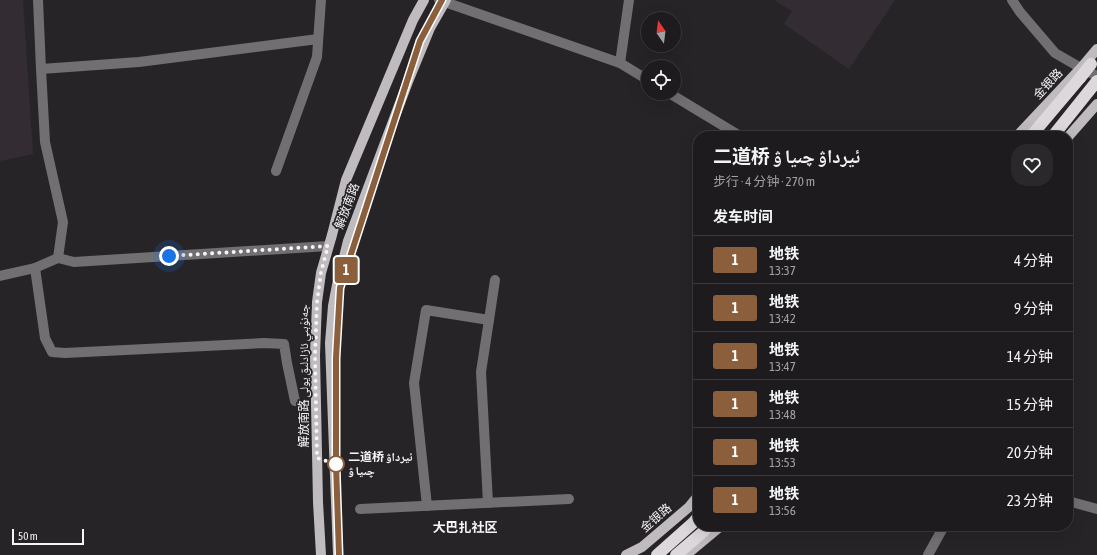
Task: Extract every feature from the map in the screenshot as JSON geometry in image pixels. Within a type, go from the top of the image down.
[{"type":"highway","points":[[1035,131],[1097,57]]},
{"type":"highway","points":[[1057,131],[1097,81]]},
{"type":"highway","points":[[657,555],[693,523]]},
{"type":"highway","points":[[676,555],[704,531]]},
{"type":"main road","name":"解放南路 جەنۇبىي ئازادلىق يولى","points":[[321,555],[318,502],[315,355],[317,302],[321,272],[346,180],[413,20],[424,0]]},
{"type":"main road","name":"解放南路","points":[[338,555],[330,343],[333,306],[337,284],[348,241],[409,79],[430,28],[444,1]]},
{"type":"main road","name":"金银路","points":[[1022,131],[1097,49]]},
{"type":"main road","points":[[1073,131],[1097,104]]},
{"type":"main road","name":"金银路","points":[[626,555],[642,547],[693,502]]},
{"type":"main road","points":[[686,555],[715,531]]},
{"type":"street","points":[[38,0],[40,69],[45,142],[63,222],[58,258]]},
{"type":"street","points":[[276,171],[317,57],[321,0]]},
{"type":"street","points":[[620,63],[629,0]]},
{"type":"street","points":[[1012,0],[1020,12],[1055,52],[1097,76]]},
{"type":"street","points":[[444,1],[620,63],[641,76]]},
{"type":"street","points":[[40,69],[139,62],[318,39]]},
{"type":"street","points":[[1081,68],[1097,69]]},
{"type":"street","points":[[681,100],[732,131]]},
{"type":"street","points":[[0,276],[35,268],[58,258],[74,262],[328,246]]},
{"type":"street","points":[[35,268],[44,338],[52,352],[65,353],[264,343],[284,344],[295,401]]},
{"type":"street","points":[[488,503],[481,372],[495,280]]},
{"type":"street","points":[[427,506],[414,382],[426,310],[489,320]]},
{"type":"street","points":[[360,509],[569,499]]},
{"type":"street","points":[[1073,502],[1097,509]]},
{"type":"street","points":[[928,555],[941,531]]},
{"type":"shaded area","points":[[0,0],[23,0],[33,154],[0,161]]},
{"type":"shaded area","points":[[774,0],[895,0],[849,69],[784,24],[792,11]]},
{"type":"metro line","name":"1","points":[[339,555],[336,464],[336,358],[340,288],[420,41],[442,0]]},
{"type":"place","name":"二道桥 ئيرداۋ چىيا ۋ","points":[[336,464]]},
{"type":"district","name":"大巴扎社区","points":[[465,527]]},
{"type":"route","points":[[169,256],[328,246],[321,272],[317,302],[315,355],[317,458],[336,464]]}]
